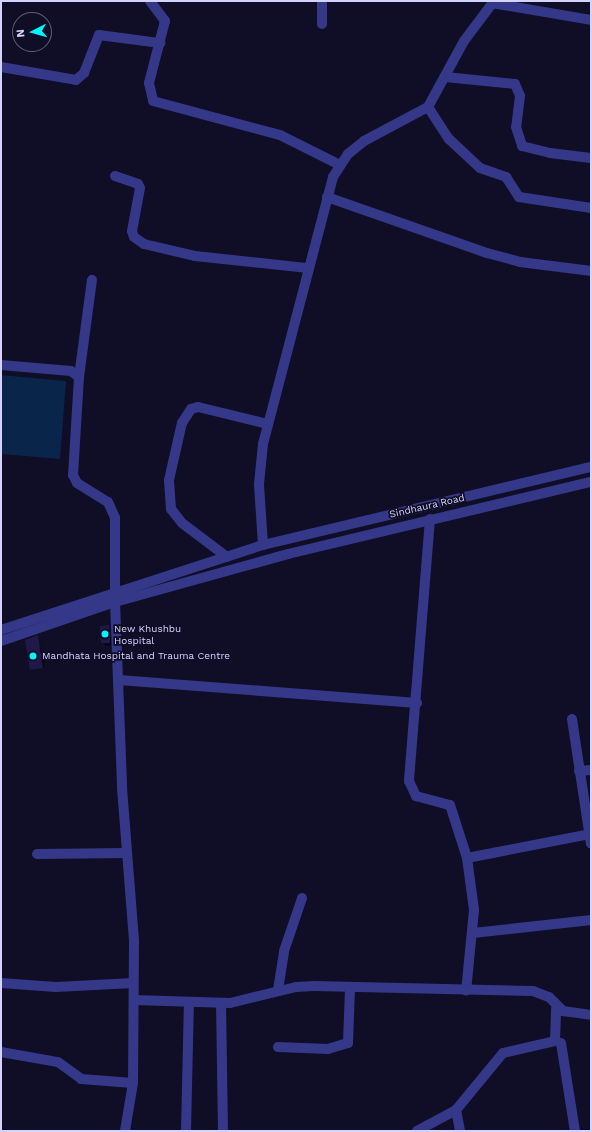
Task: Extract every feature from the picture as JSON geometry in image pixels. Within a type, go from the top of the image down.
[{"type":"street","points":[[150,1],[165,21],[149,83],[153,101],[280,135],[340,165]]},
{"type":"street","points":[[322,1],[322,24]]},
{"type":"street","points":[[263,546],[259,484],[268,424],[326,197],[340,165],[364,141],[428,107],[464,41],[493,2],[591,20]]},
{"type":"street","points":[[1,67],[76,80],[84,74],[99,35],[160,43]]},
{"type":"street","points":[[445,77],[514,84],[519,88],[516,127],[522,146],[550,154],[591,158]]},
{"type":"street","points":[[428,107],[449,139],[480,168],[506,177],[519,197],[591,208]]},
{"type":"street","points":[[114,176],[133,182],[140,188],[132,230],[134,237],[144,244],[195,256],[308,268]]},
{"type":"street","points":[[326,197],[487,253],[520,262],[591,271]]},
{"type":"street","points":[[92,280],[79,377],[73,475],[77,483],[103,498],[115,518],[115,597],[134,1000],[133,1083],[125,1131]]},
{"type":"street","points":[[1,365],[71,371],[79,377]]},
{"type":"street","points":[[227,557],[182,523],[171,508],[169,480],[182,423],[191,409],[198,407],[268,424]]},
{"type":"street","name":"Sindhaura Road","points":[[115,597],[227,557],[263,546],[591,467]]},
{"type":"street","points":[[1,630],[115,597],[430,519],[591,482]]},
{"type":"street","points":[[430,519],[417,703],[409,781],[412,790],[423,800],[444,801],[450,805],[466,858],[473,933],[466,991]]},
{"type":"street","points":[[1,641],[115,597]]},
{"type":"street","points":[[119,680],[417,703]]},
{"type":"street","points":[[466,858],[590,838],[572,718]]},
{"type":"street","points":[[579,771],[591,770]]},
{"type":"street","points":[[37,854],[127,853]]},
{"type":"street","points":[[278,990],[284,951],[302,898]]},
{"type":"street","points":[[473,933],[591,920]]},
{"type":"street","points":[[1,983],[56,987],[133,983]]},
{"type":"street","points":[[134,1000],[220,1003],[251,1000],[278,990],[314,986],[542,993],[556,1008],[591,1015]]},
{"type":"street","points":[[278,1047],[328,1050],[348,1043],[350,988]]},
{"type":"street","points":[[186,1131],[190,1002]]},
{"type":"street","points":[[220,1003],[223,1131]]},
{"type":"street","points":[[417,1131],[456,1110],[503,1052],[555,1041],[556,1008]]},
{"type":"street","points":[[561,1043],[575,1131]]},
{"type":"street","points":[[1,1052],[58,1062],[81,1079],[133,1083]]},
{"type":"street","points":[[456,1110],[460,1131]]},
{"type":"water","points":[[1,375],[66,381],[60,459],[1,454]]},
{"type":"building","points":[[109,625],[110,643],[101,643],[100,626]]},
{"type":"building","points":[[38,635],[43,668],[30,670],[25,640]]},
{"type":"place","name":"New Khushbu Hospital","points":[[105,634]]},
{"type":"place","name":"Mandhata Hospital and Trauma Centre","points":[[33,656]]}]
